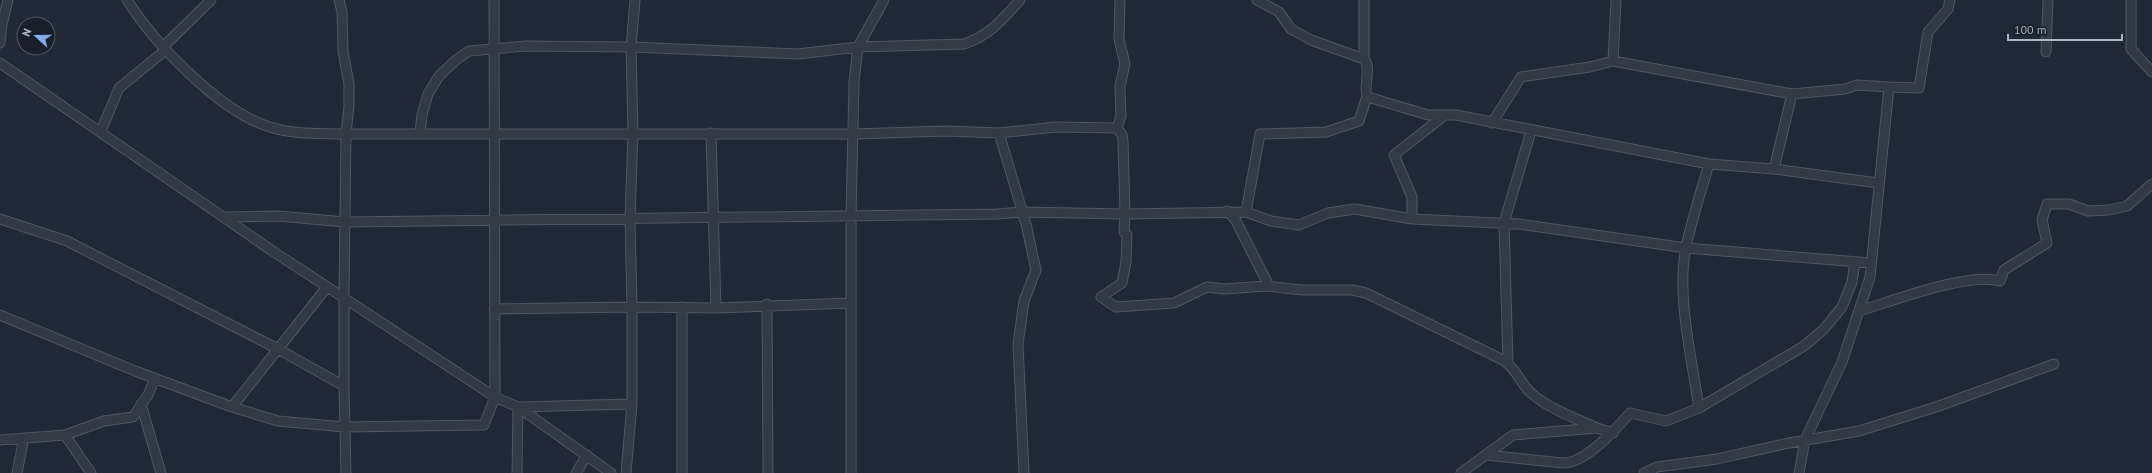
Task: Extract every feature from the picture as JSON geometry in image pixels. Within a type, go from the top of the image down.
[{"type":"street","points":[[0,43],[2,25],[8,0]]},
{"type":"street","points":[[127,0],[140,20],[206,91],[258,122],[287,131],[346,134],[711,132],[854,134],[946,131],[999,133],[1056,127],[1116,128],[1122,135],[1123,141],[1124,228],[1127,235],[1126,262],[1122,283],[1101,297],[1116,307],[1174,303],[1207,287],[1225,289],[1269,286],[1302,290],[1352,290],[1366,293],[1508,362],[1530,392],[1542,401],[1597,428],[1613,432]]},
{"type":"street","points":[[101,131],[119,88],[162,53],[164,46],[211,0]]},
{"type":"street","points":[[339,0],[342,12],[343,51],[349,84],[349,106],[346,134],[344,298],[346,473]]},
{"type":"street","points":[[0,315],[155,378],[232,407],[278,420],[345,427],[484,425],[495,396],[494,0]]},
{"type":"street","points":[[626,473],[632,404],[630,218],[633,133],[631,47],[634,0]]},
{"type":"street","points":[[851,473],[851,216],[854,82],[858,47],[884,0]]},
{"type":"street","points":[[420,133],[422,115],[428,94],[439,76],[456,60],[469,51],[526,46],[631,47],[798,54],[858,47],[964,44],[975,41],[992,31],[1020,0]]},
{"type":"street","points":[[1116,128],[1121,116],[1120,86],[1124,64],[1119,39],[1120,0]]},
{"type":"street","points":[[1257,0],[1278,12],[1291,29],[1311,40],[1364,59]]},
{"type":"street","points":[[1246,212],[1260,134],[1326,132],[1359,121],[1367,96],[1365,91],[1367,64],[1364,59],[1364,0]]},
{"type":"street","points":[[1613,61],[1616,0]]},
{"type":"street","points":[[1492,123],[1521,78],[1613,61],[1792,94],[1845,89],[1857,85],[1919,88],[1928,32],[1948,9],[1950,0]]},
{"type":"street","points":[[2046,52],[2048,0]]},
{"type":"street","points":[[2131,0],[2131,49],[2152,72]]},
{"type":"street","points":[[1,67],[101,131],[327,287],[495,396],[518,407],[611,473]]},
{"type":"street","points":[[1799,473],[1805,440],[1842,362],[1870,277],[1878,183],[1889,87]]},
{"type":"street","points":[[1774,169],[1792,94]]},
{"type":"street","points":[[1367,96],[1428,115],[1456,115],[1708,164],[1774,169],[1878,183]]},
{"type":"street","points":[[1412,218],[1412,197],[1394,155],[1445,115]]},
{"type":"street","points":[[1508,362],[1504,223],[1532,131]]},
{"type":"street","points":[[711,132],[716,308]]},
{"type":"street","points":[[999,133],[1021,212],[1026,224],[1036,270],[1024,301],[1018,344],[1024,473]]},
{"type":"street","points":[[1699,408],[1685,306],[1684,272],[1686,248],[1708,164]]},
{"type":"street","points":[[1859,311],[1943,286],[1989,278],[2000,280],[2004,270],[2047,242],[2042,220],[2047,204],[2069,204],[2088,211],[2115,209],[2126,206],[2152,184]]},
{"type":"street","points":[[224,217],[278,216],[345,222],[714,216],[851,216],[1021,212],[1125,214],[1227,211],[1246,212],[1270,221],[1299,224],[1328,213],[1355,209],[1412,218],[1504,223],[1686,248],[1871,263]]},
{"type":"street","points":[[1227,211],[1235,219],[1269,286]]},
{"type":"street","points":[[0,220],[67,241],[278,349],[344,386]]},
{"type":"street","points":[[1486,455],[1575,462],[1613,432],[1630,413],[1666,421],[1699,408],[1804,346],[1824,329],[1847,297],[1855,262]]},
{"type":"street","points":[[232,407],[327,287]]},
{"type":"street","points":[[494,309],[632,307],[716,308],[767,304],[851,303]]},
{"type":"street","points":[[767,304],[768,473]]},
{"type":"street","points":[[682,307],[682,473]]},
{"type":"street","points":[[1644,473],[1657,467],[1717,459],[1805,440],[1859,431],[1936,406],[2054,364]]},
{"type":"street","points":[[0,440],[66,435],[104,421],[132,416],[141,404],[155,378]]},
{"type":"street","points":[[141,404],[161,473]]},
{"type":"street","points":[[518,407],[632,404]]},
{"type":"street","points":[[517,473],[518,407]]},
{"type":"street","points":[[1461,473],[1513,434],[1597,428]]},
{"type":"street","points":[[66,435],[91,473]]},
{"type":"street","points":[[17,473],[24,438]]},
{"type":"street","points":[[576,473],[587,455]]}]
